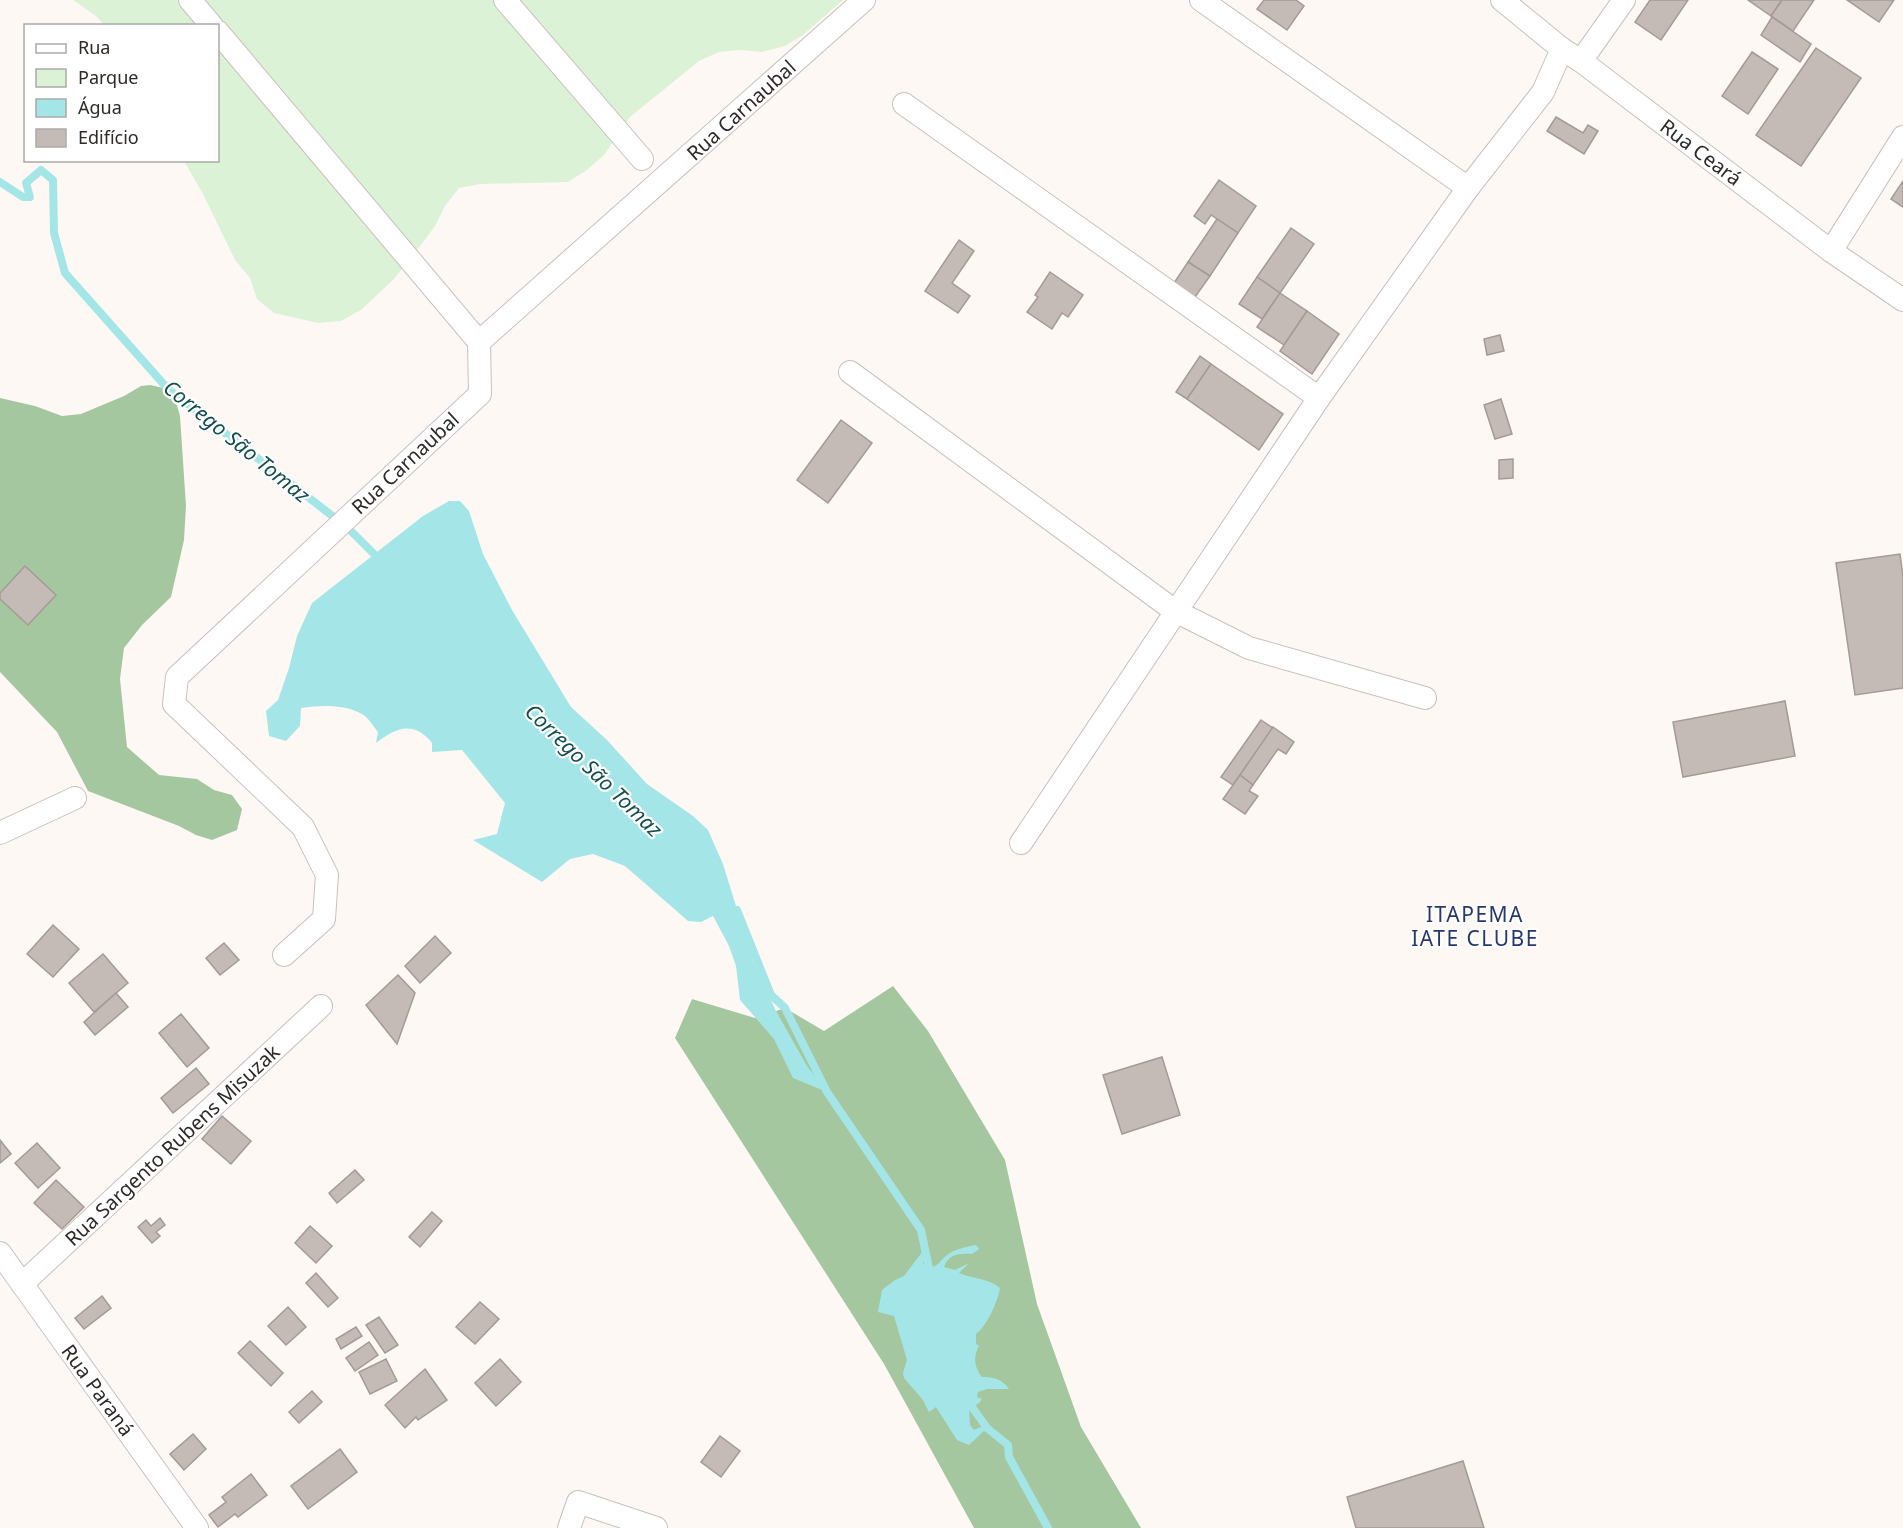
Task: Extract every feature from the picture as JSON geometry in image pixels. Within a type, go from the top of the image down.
[{"type":"street","points":[[190,0],[210,24]]},
{"type":"street","points":[[505,0],[642,159]]},
{"type":"street","name":"Rua Carnaubal","points":[[284,955],[324,919],[327,874],[303,827],[174,704],[177,676],[480,394],[479,342],[864,0]]},
{"type":"street","points":[[1201,0],[1468,188]]},
{"type":"street","name":"Rua Ceará","points":[[1502,0],[1562,49],[1581,61],[1831,251],[1903,300]]},
{"type":"street","points":[[1581,61],[1624,0]]},
{"type":"street","points":[[219,33],[479,342]]},
{"type":"street","points":[[1021,843],[1319,398],[1468,188],[1543,92],[1562,49]]},
{"type":"street","points":[[904,104],[1319,398]]},
{"type":"street","points":[[1831,251],[1903,137]]},
{"type":"street","points":[[850,372],[1175,611],[1249,648],[1425,698]]},
{"type":"street","points":[[0,833],[75,798]]},
{"type":"street","name":"Rua Sargento Rubens Misuzak","points":[[22,1284],[321,1006]]},
{"type":"street","name":"Rua Paraná","points":[[0,1253],[197,1528]]},
{"type":"street","points":[[569,1528],[578,1502],[656,1528]]},
{"type":"green space","points":[[73,0],[843,0],[803,35],[785,46],[762,52],[740,50],[719,52],[699,61],[630,117],[604,155],[587,170],[568,182],[481,184],[459,188],[445,206],[435,226],[394,279],[361,310],[341,321],[318,323],[274,313],[257,299],[250,278],[235,260],[185,162],[219,162],[219,24],[103,24],[96,16]]},
{"type":"green space","points":[[150,385],[168,389],[176,402],[180,416],[186,506],[184,540],[171,597],[142,625],[124,648],[120,679],[127,747],[159,775],[197,779],[214,790],[232,795],[242,809],[237,830],[212,840],[88,791],[57,732],[0,672],[0,398],[35,406],[62,416],[81,414],[124,396],[141,386]]},
{"type":"green space","points":[[893,986],[928,1031],[1005,1160],[1037,1304],[1081,1427],[1141,1528],[974,1528],[884,1364],[675,1038],[692,999],[755,1018],[785,1008],[824,1031]]},
{"type":"water","points":[[449,501],[460,501],[469,511],[483,554],[512,610],[571,707],[607,740],[647,784],[693,816],[708,830],[723,864],[753,961],[776,1011],[807,1066],[827,1092],[793,1078],[774,1039],[740,1000],[736,966],[729,946],[713,916],[701,922],[688,921],[625,866],[593,854],[570,859],[542,882],[473,840],[497,834],[505,803],[462,750],[432,752],[432,743],[418,731],[411,729],[397,730],[376,743],[378,732],[364,715],[348,708],[332,706],[301,708],[300,726],[286,741],[269,736],[266,711],[278,700],[297,636],[312,603],[423,516]]},
{"type":"water","points":[[976,1245],[979,1249],[972,1254],[955,1255],[948,1259],[944,1267],[955,1270],[969,1263],[959,1273],[990,1282],[1000,1288],[991,1313],[976,1334],[976,1344],[979,1346],[975,1362],[982,1377],[997,1379],[1009,1389],[987,1389],[978,1392],[977,1397],[982,1399],[969,1409],[970,1425],[974,1430],[983,1426],[987,1428],[969,1445],[957,1440],[936,1407],[929,1412],[923,1400],[904,1378],[903,1373],[907,1360],[894,1316],[878,1312],[882,1290],[904,1276],[926,1247],[923,1264],[930,1268],[953,1252]]},
{"type":"building","points":[[1264,0],[1296,0],[1304,6],[1287,30],[1257,9]]},
{"type":"building","points":[[1650,0],[1688,0],[1661,40],[1635,22]]},
{"type":"building","points":[[1748,0],[1782,0],[1771,16]]},
{"type":"building","points":[[1782,0],[1814,0],[1793,31],[1771,16]]},
{"type":"building","points":[[1847,0],[1894,0],[1879,22]]},
{"type":"building","points":[[1772,17],[1811,44],[1800,62],[1761,35]]},
{"type":"building","points":[[1816,48],[1861,78],[1801,166],[1756,135]]},
{"type":"building","points":[[1752,52],[1778,69],[1748,114],[1722,96]]},
{"type":"building","points":[[1556,117],[1583,133],[1588,125],[1598,131],[1584,154],[1547,131]]},
{"type":"building","points":[[1219,180],[1256,206],[1238,233],[1211,215],[1205,224],[1194,216]]},
{"type":"building","points":[[1903,181],[1903,207],[1891,199]]},
{"type":"building","points":[[1217,219],[1238,233],[1210,276],[1188,262]]},
{"type":"building","points":[[1291,228],[1314,244],[1280,293],[1257,277]]},
{"type":"building","points":[[959,240],[974,251],[952,283],[970,296],[958,313],[925,291]]},
{"type":"building","points":[[1188,262],[1210,276],[1195,297],[1174,283]]},
{"type":"building","points":[[1050,272],[1083,295],[1068,317],[1062,313],[1052,329],[1027,312],[1038,297],[1035,295]]},
{"type":"building","points":[[1257,277],[1280,293],[1262,319],[1239,304]]},
{"type":"building","points":[[1280,293],[1307,311],[1284,345],[1257,327]]},
{"type":"building","points":[[1307,311],[1339,334],[1312,374],[1280,351]]},
{"type":"building","points":[[1500,335],[1504,351],[1487,355],[1484,339]]},
{"type":"building","points":[[1200,356],[1211,364],[1187,399],[1176,392]]},
{"type":"building","points":[[1211,364],[1283,414],[1259,450],[1187,399]]},
{"type":"building","points":[[1501,399],[1512,434],[1495,439],[1484,405]]},
{"type":"building","points":[[841,420],[872,443],[828,503],[797,480]]},
{"type":"building","points":[[1513,459],[1513,478],[1499,479],[1499,460]]},
{"type":"building","points":[[1900,554],[1903,577],[1903,688],[1855,695],[1836,563]]},
{"type":"building","points":[[25,566],[56,595],[28,625],[0,599],[0,593]]},
{"type":"building","points":[[1785,701],[1795,756],[1683,777],[1673,722]]},
{"type":"building","points":[[1261,720],[1273,728],[1233,785],[1221,777]]},
{"type":"building","points":[[1273,727],[1294,742],[1286,754],[1278,749],[1253,785],[1240,775]]},
{"type":"building","points":[[1240,775],[1253,785],[1249,791],[1258,796],[1245,814],[1223,799]]},
{"type":"building","points":[[53,925],[79,949],[53,977],[27,954]]},
{"type":"building","points":[[435,936],[451,953],[420,983],[405,966]]},
{"type":"building","points":[[224,943],[239,960],[220,975],[206,958]]},
{"type":"building","points":[[103,954],[128,983],[94,1012],[69,983]]},
{"type":"building","points":[[398,975],[415,993],[397,1044],[366,1005]]},
{"type":"building","points":[[116,993],[128,1007],[95,1035],[84,1022]]},
{"type":"building","points":[[181,1014],[209,1048],[187,1067],[159,1033]]},
{"type":"building","points":[[1162,1057],[1180,1115],[1122,1134],[1103,1075]]},
{"type":"building","points":[[196,1068],[209,1084],[173,1113],[161,1098]]},
{"type":"building","points":[[222,1116],[251,1141],[231,1164],[202,1139]]},
{"type":"building","points":[[0,1140],[11,1154],[0,1163]]},
{"type":"building","points":[[37,1143],[60,1168],[38,1188],[15,1163]]},
{"type":"building","points":[[355,1170],[364,1180],[337,1203],[329,1193]]},
{"type":"building","points":[[56,1180],[84,1207],[62,1229],[34,1203]]},
{"type":"building","points":[[432,1212],[442,1221],[420,1247],[409,1237]]},
{"type":"building","points":[[160,1218],[165,1225],[156,1232],[160,1236],[152,1243],[138,1227],[146,1220],[151,1226]]},
{"type":"building","points":[[310,1226],[332,1246],[316,1263],[295,1243]]},
{"type":"building","points":[[316,1273],[338,1298],[328,1307],[306,1283]]},
{"type":"building","points":[[102,1296],[111,1308],[84,1329],[75,1318]]},
{"type":"building","points":[[480,1302],[499,1319],[475,1344],[456,1327]]},
{"type":"building","points":[[288,1307],[306,1327],[286,1345],[268,1326]]},
{"type":"building","points":[[379,1317],[398,1345],[385,1353],[366,1325]]},
{"type":"building","points":[[356,1327],[362,1336],[341,1349],[336,1339]]},
{"type":"building","points":[[250,1341],[283,1373],[271,1386],[238,1353]]},
{"type":"building","points":[[369,1342],[378,1355],[355,1371],[346,1358]]},
{"type":"building","points":[[386,1359],[397,1381],[370,1394],[359,1372]]},
{"type":"building","points":[[500,1359],[521,1382],[496,1406],[475,1383]]},
{"type":"building","points":[[425,1369],[447,1400],[418,1420],[416,1417],[405,1428],[385,1405]]},
{"type":"building","points":[[312,1391],[322,1402],[299,1423],[289,1412]]},
{"type":"building","points":[[193,1434],[206,1449],[184,1470],[170,1454]]},
{"type":"building","points":[[720,1436],[740,1451],[721,1477],[701,1462]]},
{"type":"building","points":[[340,1449],[357,1472],[308,1509],[291,1486]]},
{"type":"building","points":[[1463,1461],[1484,1528],[1356,1528],[1347,1497]]},
{"type":"building","points":[[251,1474],[267,1495],[238,1517],[235,1514],[218,1527],[209,1515],[226,1502],[222,1497]]},
{"type":"waterway","name":"Corrego São Tomaz","points":[[0,182],[23,197],[30,197],[26,183],[41,170],[53,180],[54,233],[65,273],[168,389],[348,528],[381,561]]},
{"type":"waterway","name":"Corrego São Tomaz","points":[[737,910],[771,995],[785,1008],[827,1092],[921,1230],[931,1278]]},
{"type":"waterway","name":"Corrego São Tomaz","points":[[967,1400],[987,1428],[1008,1445],[1009,1457],[1048,1528]]},
{"type":"district","name":"ITAPEMA IATE CLUBE","points":[[1475,926]]}]
